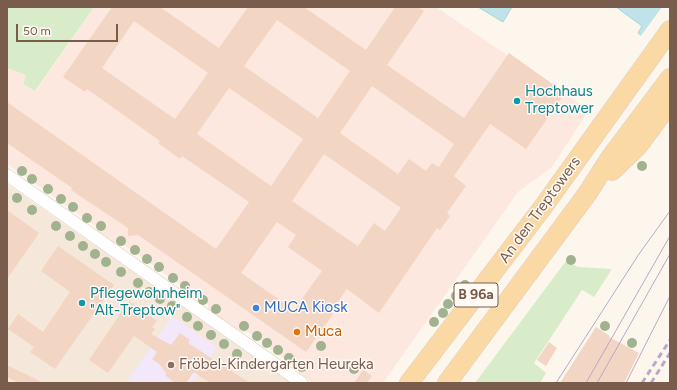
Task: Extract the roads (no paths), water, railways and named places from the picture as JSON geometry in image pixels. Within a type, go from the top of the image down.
[{"type":"main road","name":"An den Treptowers","points":[[409,383],[543,207],[670,30]]},
{"type":"main road","name":"B 96a","points":[[632,142],[670,78]]},
{"type":"main road","points":[[632,142],[670,103]]},
{"type":"main road","name":"An den Treptowers","points":[[447,383],[587,194],[610,158],[632,142]]},
{"type":"street","points":[[7,175],[302,383]]},
{"type":"water","points":[[478,7],[512,7],[503,22]]},
{"type":"water","points":[[616,7],[670,7],[670,57],[638,33],[642,26]]},
{"type":"tram line","points":[[556,383],[639,254],[670,211]]},
{"type":"tram line","points":[[586,383],[670,236]]},
{"type":"tram line","points":[[597,383],[670,254]]},
{"type":"tram line","points":[[626,383],[670,296]]},
{"type":"railway","points":[[642,383],[670,340]]},
{"type":"railway","points":[[651,383],[670,353]]},
{"type":"place","name":"Hochhaus Treptower","points":[[517,101]]},
{"type":"place","name":"Pflegewohnheim \"Alt-Treptow\"","points":[[82,303]]},
{"type":"place","name":"MUCA Kiosk","points":[[256,308]]},
{"type":"place","name":"Muca","points":[[297,332]]},
{"type":"place","name":"Fröbel-Kindergarten Heureka","points":[[171,365]]}]
